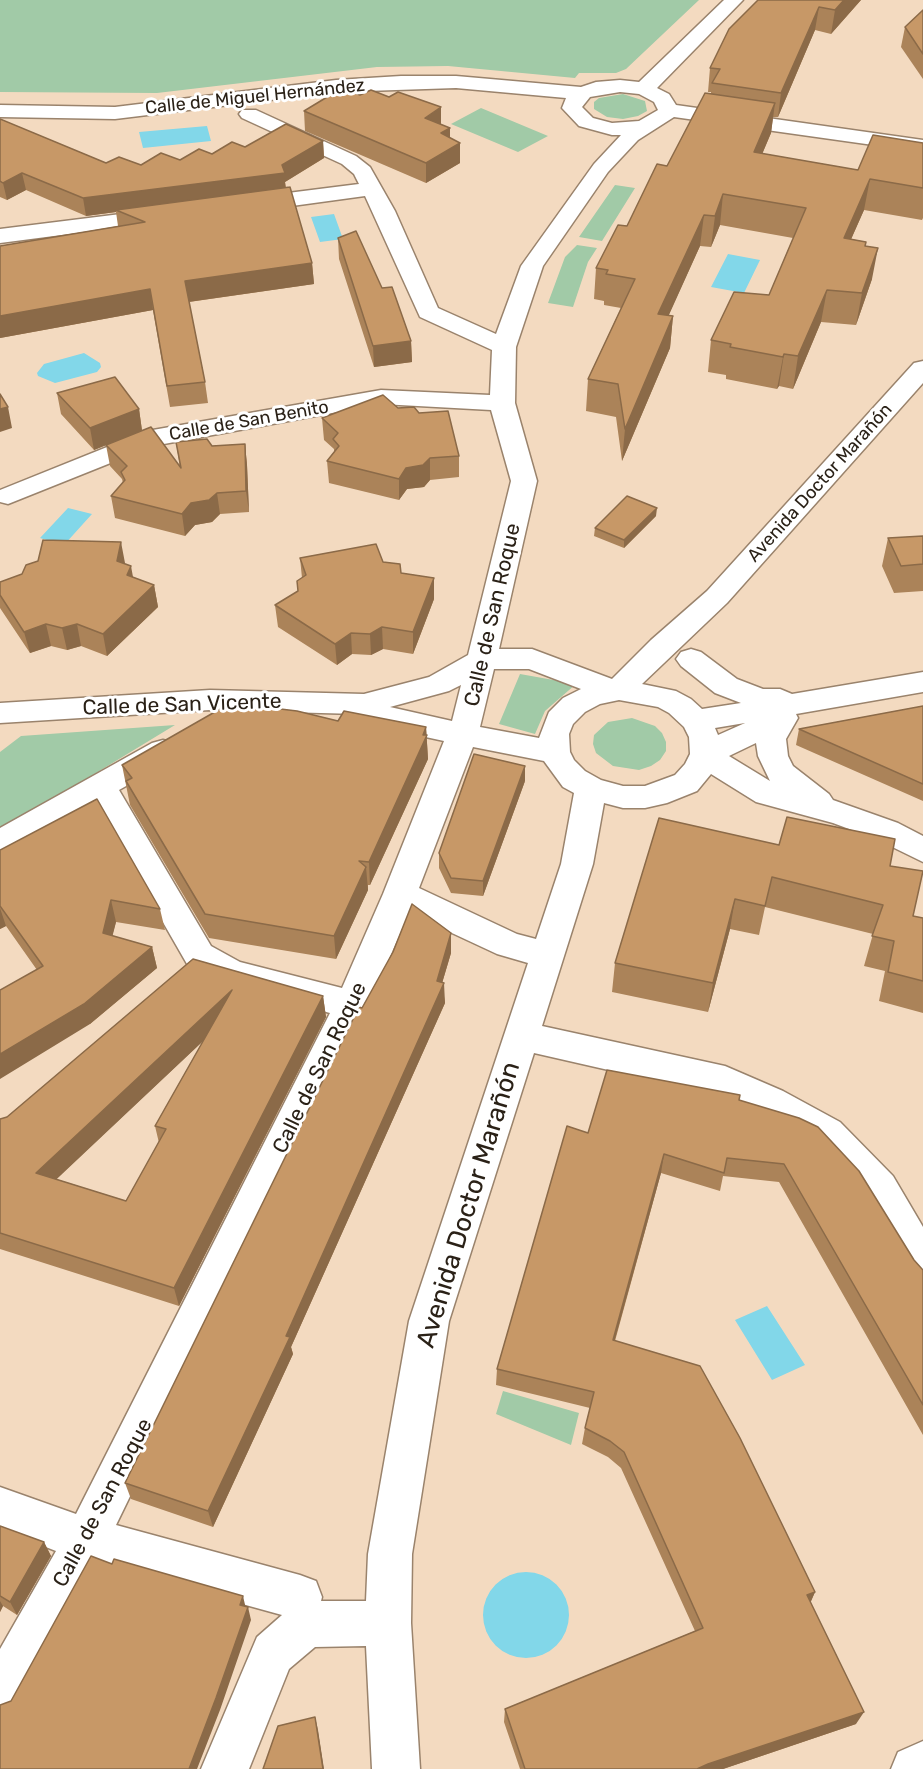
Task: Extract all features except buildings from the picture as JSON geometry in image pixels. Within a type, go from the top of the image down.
[{"type":"street","points":[[734,0],[644,89],[662,98],[668,110],[923,146]]},
{"type":"street","name":"Calle de Miguel Hernández","points":[[0,111],[115,113],[213,103],[336,86],[401,82],[456,82],[583,93],[607,86],[644,89]]},
{"type":"street","name":"Calle de Miguel Hernández","points":[[511,87],[612,129],[643,127]]},
{"type":"street","points":[[583,93],[573,104],[598,140],[601,168]]},
{"type":"street","name":"Calle de San Roque","points":[[0,1695],[89,1540],[352,1005],[400,894],[462,734],[484,659],[525,481],[502,404],[504,347],[532,266],[601,168],[631,136],[643,127],[664,117],[668,110]]},
{"type":"street","points":[[249,114],[349,160],[363,171],[384,211],[428,312],[504,347]]},
{"type":"street","points":[[232,207],[371,189]]},
{"type":"street","points":[[0,236],[185,213]]},
{"type":"street","name":"Avenida Doctor Marañón","points":[[617,690],[717,597],[923,368]]},
{"type":"street","name":"Calle de San Benito","points":[[3,499],[147,439],[381,397],[502,404]]},
{"type":"street","name":"Avenida Doctor Marañón","points":[[555,752],[554,734],[560,719],[574,705],[592,696],[617,690],[647,693],[688,714],[691,659],[717,597]]},
{"type":"street","name":"Calle de San Vicente","points":[[0,713],[210,700],[355,703],[439,684],[484,659],[532,659],[617,690]]},
{"type":"street","points":[[691,659],[726,686],[761,699],[824,700]]},
{"type":"street","points":[[555,752],[568,772],[591,788],[623,797],[656,795],[686,783],[698,770],[705,754],[704,737],[688,714],[824,700],[923,682]]},
{"type":"street","points":[[705,754],[824,700]]},
{"type":"street","points":[[0,843],[219,720],[330,722],[355,703]]},
{"type":"street","name":"Calle de San Vicente","points":[[355,703],[386,718],[555,752]]},
{"type":"street","points":[[779,720],[771,739],[773,756],[781,773],[827,809]]},
{"type":"street","points":[[705,754],[767,794],[827,809],[887,831],[923,850]]},
{"type":"street","points":[[101,786],[199,955],[230,973],[352,1005]]},
{"type":"street","name":"Avenida Doctor Marañón","points":[[396,1769],[388,1623],[390,1554],[429,1320],[578,864],[591,788]]},
{"type":"street","name":"Avenida Doctor Marañón","points":[[578,864],[623,797]]},
{"type":"street","points":[[400,894],[509,945],[548,955]]},
{"type":"street","points":[[171,978],[199,955]]},
{"type":"street","points":[[521,1036],[725,1081],[827,1133],[879,1188],[923,1264]]},
{"type":"street","points":[[0,1508],[89,1540],[300,1597]]},
{"type":"street","points":[[225,1769],[273,1653],[306,1624],[388,1623]]},
{"type":"street","points":[[915,1769],[923,1766]]},
{"type":"green space","points":[[0,0],[699,0],[626,69],[616,73],[579,73],[575,78],[448,66],[377,67],[157,93],[0,92]]},
{"type":"green space","points":[[623,94],[645,101],[647,111],[638,116],[623,119],[607,117],[594,109],[594,102],[599,98]]},
{"type":"green space","points":[[481,108],[548,136],[518,152],[451,124]]},
{"type":"green space","points":[[615,185],[635,188],[602,241],[579,237]]},
{"type":"green space","points":[[577,245],[597,248],[588,262],[573,307],[548,303],[565,257]]},
{"type":"green space","points":[[520,674],[576,684],[545,711],[535,734],[499,724]]},
{"type":"green space","points":[[632,718],[655,726],[662,733],[666,742],[666,751],[660,760],[639,770],[613,766],[596,753],[593,744],[594,735],[608,722]]},
{"type":"green space","points":[[175,725],[0,828],[0,752],[21,736]]},
{"type":"green space","points":[[503,1391],[579,1413],[571,1445],[496,1414]]},
{"type":"water","points":[[207,126],[211,141],[143,148],[139,132]]},
{"type":"water","points":[[334,214],[343,239],[320,242],[311,217]]},
{"type":"water","points":[[728,254],[760,260],[744,293],[711,287]]},
{"type":"water","points":[[84,353],[100,363],[101,367],[97,372],[55,383],[38,376],[37,373],[44,364]]},
{"type":"water","points":[[68,508],[92,514],[64,545],[40,538]]},
{"type":"water","points":[[767,1306],[805,1365],[772,1380],[735,1320]]},
{"type":"water","points":[[526,1572],[543,1575],[557,1584],[566,1598],[569,1615],[566,1632],[557,1646],[543,1655],[526,1658],[509,1655],[495,1646],[486,1632],[483,1615],[486,1598],[495,1584],[509,1575]]}]
